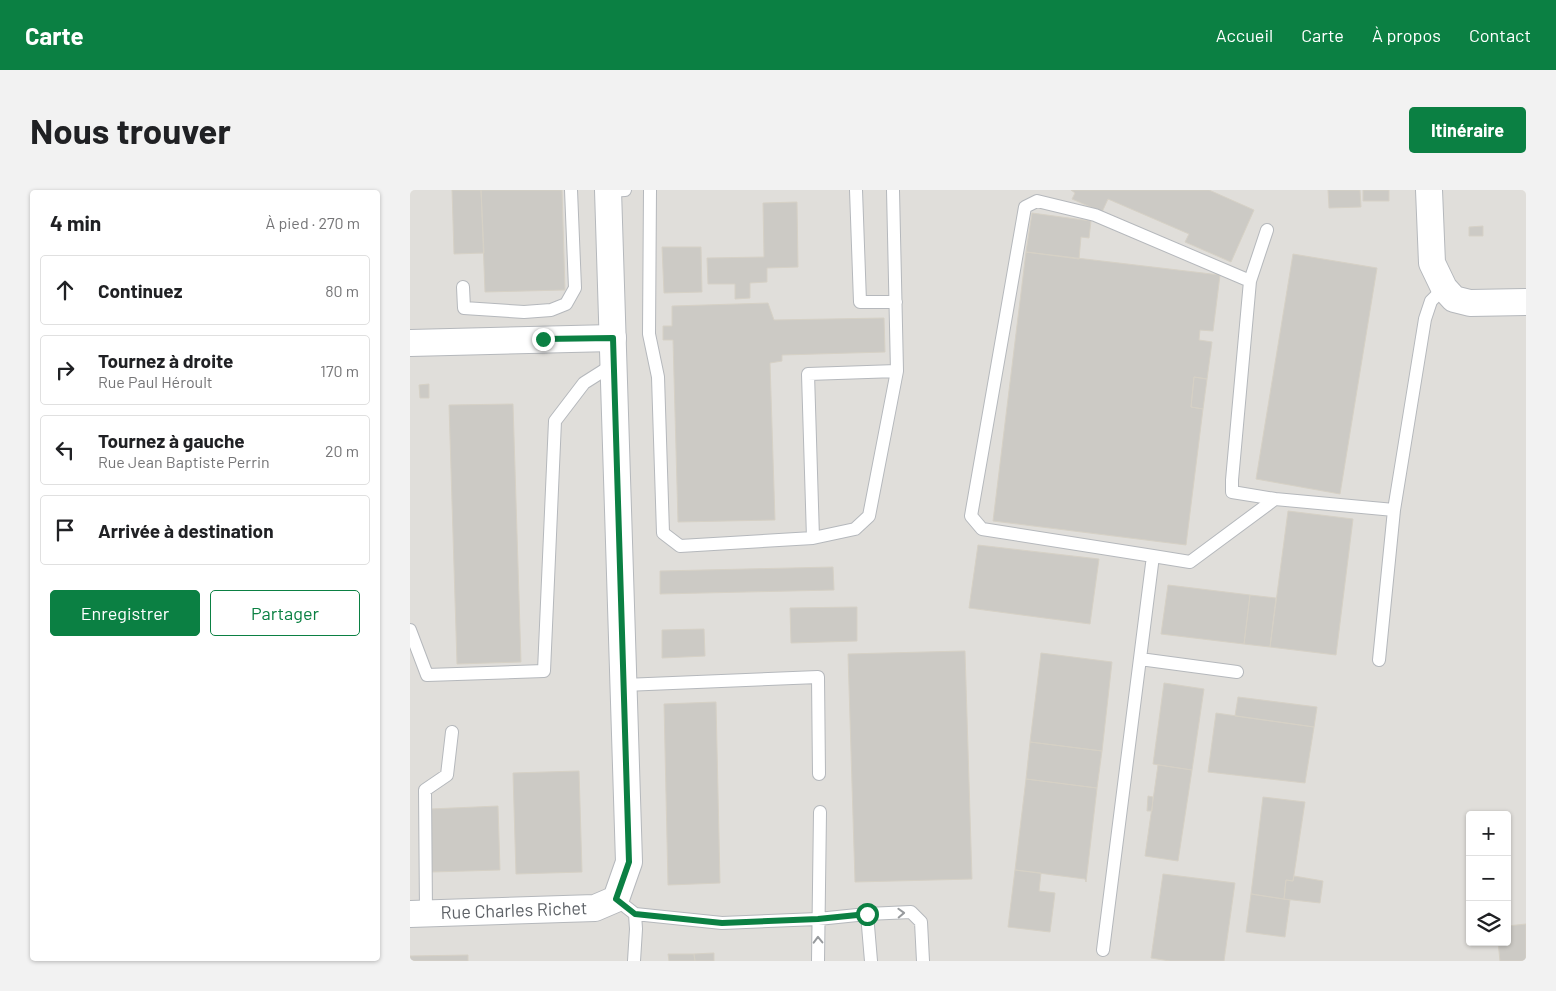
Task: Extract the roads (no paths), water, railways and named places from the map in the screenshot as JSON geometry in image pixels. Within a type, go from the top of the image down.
[{"type":"street","points":[[614,190],[613,338],[629,862],[626,906]]},
{"type":"street","points":[[1429,190],[1432,263],[1444,288],[1454,299],[1470,303],[1526,302]]},
{"type":"street","points":[[410,343],[613,338]]},
{"type":"street","name":"Rue Charles Richet","points":[[418,914],[626,906]]},
{"type":"lane","points":[[463,287],[464,308],[524,312],[551,310],[566,304],[575,288],[571,190]]},
{"type":"lane","points":[[650,190],[649,334],[658,377],[663,533],[680,546],[813,538],[855,529],[869,516],[898,371],[893,190]]},
{"type":"lane","points":[[856,190],[860,302],[896,302]]},
{"type":"lane","points":[[1250,281],[1095,215],[1037,201],[1025,207],[971,516],[982,529],[1190,562],[1274,499]]},
{"type":"lane","points":[[1267,230],[1250,281],[1232,492],[1274,499],[1394,510]]},
{"type":"lane","points":[[1379,660],[1394,510],[1424,319],[1431,302],[1444,288]]},
{"type":"lane","points":[[410,630],[427,675],[544,671],[555,421],[584,383],[614,364]]},
{"type":"lane","points":[[813,538],[808,374],[898,371]]},
{"type":"lane","points":[[1103,950],[1153,556]]},
{"type":"lane","points":[[1140,659],[1237,672]]},
{"type":"lane","points":[[624,685],[818,677],[819,774]]},
{"type":"lane","points":[[418,914],[425,790],[447,775],[452,732]]},
{"type":"lane","points":[[818,961],[820,812]]},
{"type":"lane","points":[[626,906],[722,923],[818,919],[912,912],[921,922],[924,961]]},
{"type":"lane","points":[[626,906],[636,929],[634,961]]},
{"type":"lane","points":[[867,914],[871,961]]}]
